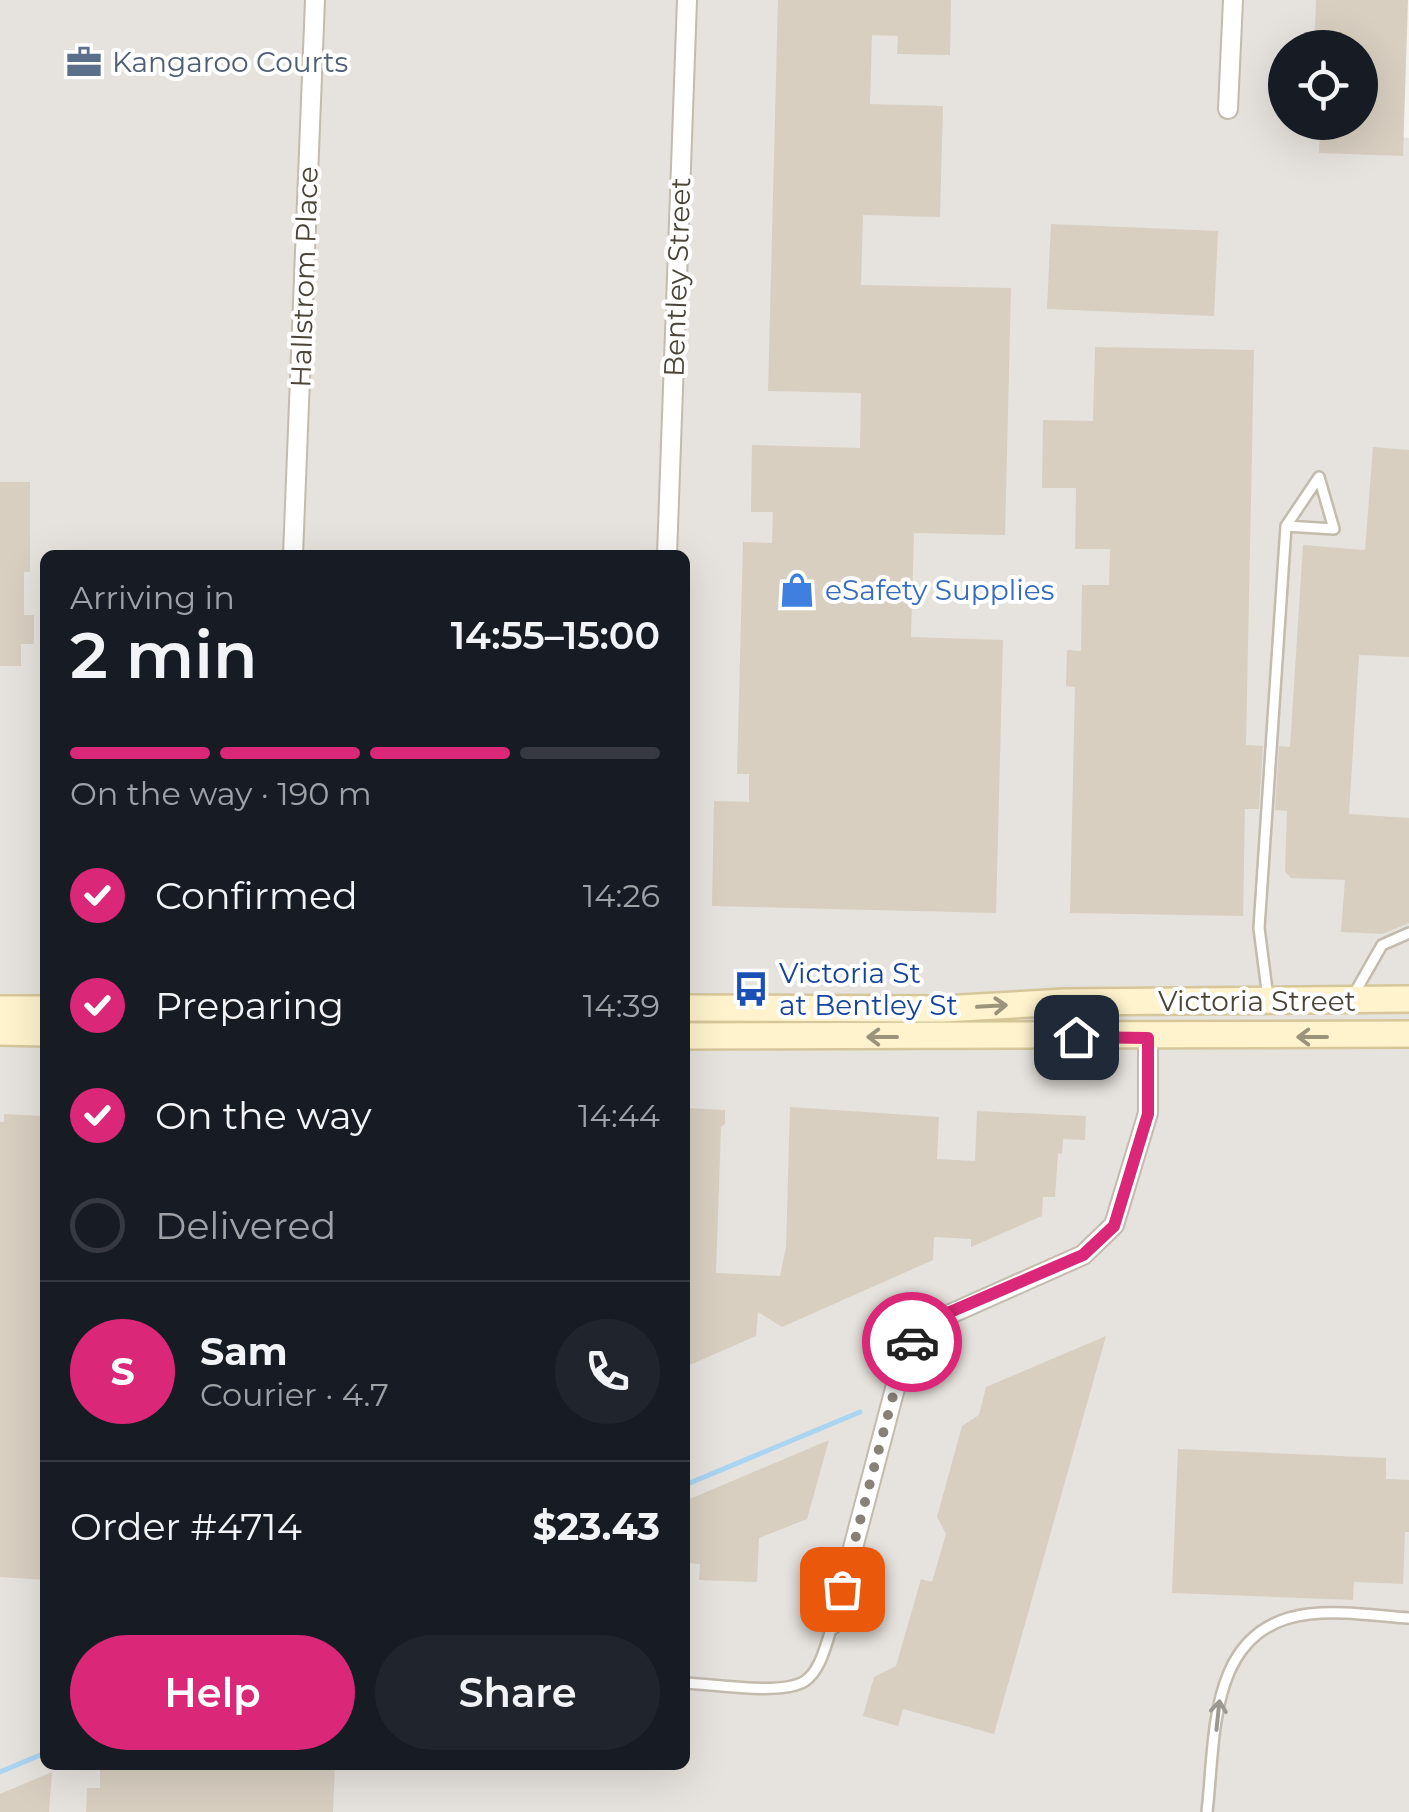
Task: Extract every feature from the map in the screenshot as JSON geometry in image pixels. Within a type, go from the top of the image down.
[{"type":"main road","name":"Victoria Street","points":[[690,1008],[944,1009],[1065,1002],[1409,999]]},
{"type":"main road","points":[[0,1010],[40,1009]]},
{"type":"main road","points":[[0,1032],[40,1032]]},
{"type":"main road","name":"Victoria Street","points":[[690,1036],[1148,1038],[1409,1034]]},
{"type":"street","name":"Hallstrom Place","points":[[292,550],[315,0]]},
{"type":"street","name":"Bentley Street","points":[[666,550],[687,0]]},
{"type":"street","points":[[1228,109],[1234,0]]},
{"type":"street","points":[[832,1624],[903,1358],[914,1338],[930,1323],[1083,1255],[1114,1226],[1148,1114],[1148,1038]]},
{"type":"lane","points":[[1268,1001],[1260,928],[1286,526],[1319,477],[1334,529],[1286,526]]},
{"type":"lane","points":[[1350,1000],[1382,945],[1409,933]]},
{"type":"lane","points":[[1207,1812],[1220,1692],[1242,1645],[1264,1628],[1310,1613],[1409,1618]]},
{"type":"lane","points":[[690,1682],[783,1688],[804,1681],[817,1666],[832,1624]]},
{"type":"shaded area","points":[[0,0],[1405,0],[1396,137],[1409,138],[1409,1812],[0,1812]]},
{"type":"building","points":[[778,0],[951,0],[950,55],[897,54],[898,36],[872,35],[870,104],[943,106],[940,217],[863,215],[861,285],[1011,288],[1005,535],[914,533],[911,637],[1003,640],[996,913],[712,906],[714,801],[749,802],[749,774],[737,774],[743,542],[772,543],[773,512],[751,512],[752,445],[860,448],[861,393],[768,391]]},
{"type":"building","points":[[1316,0],[1408,0],[1403,156],[1319,153],[1319,140],[1378,140],[1378,30],[1315,30]]},
{"type":"building","points":[[1051,224],[1218,231],[1214,316],[1047,309]]},
{"type":"building","points":[[1095,347],[1254,350],[1246,745],[1263,746],[1259,809],[1245,809],[1243,916],[1070,913],[1075,687],[1066,686],[1067,650],[1081,651],[1082,585],[1109,585],[1110,549],[1075,549],[1076,488],[1042,488],[1043,420],[1093,421]]},
{"type":"building","points":[[1373,447],[1409,450],[1409,657],[1359,655],[1349,814],[1409,818],[1409,923],[1382,934],[1341,932],[1345,880],[1291,878],[1285,871],[1287,811],[1275,810],[1279,746],[1290,747],[1303,545],[1365,550]]},
{"type":"building","points":[[0,482],[30,482],[30,572],[24,572],[24,615],[34,615],[34,644],[21,644],[21,666],[0,666]]},
{"type":"building","points":[[790,1107],[939,1117],[937,1159],[975,1161],[977,1111],[1086,1116],[1085,1140],[1063,1139],[1062,1154],[1058,1153],[1055,1197],[1043,1197],[1042,1216],[971,1247],[971,1239],[934,1237],[933,1260],[782,1327],[758,1312],[756,1336],[690,1365],[690,1108],[725,1110],[725,1124],[721,1127],[716,1273],[780,1276],[786,1247]]},
{"type":"building","points":[[4,1114],[40,1116],[40,1580],[0,1577],[0,1122],[4,1122]]},
{"type":"building","points":[[1106,1336],[994,1734],[903,1709],[898,1726],[863,1716],[874,1677],[896,1666],[921,1579],[932,1582],[946,1534],[937,1517],[962,1426],[979,1415],[986,1387]]},
{"type":"building","points":[[829,1440],[807,1519],[759,1538],[757,1582],[699,1580],[700,1564],[690,1563],[690,1499]]},
{"type":"building","points":[[1178,1449],[1386,1458],[1386,1479],[1409,1480],[1403,1584],[1354,1582],[1353,1600],[1172,1593]]},
{"type":"building","points":[[100,1770],[335,1770],[333,1812],[86,1812],[87,1788],[100,1788]]},
{"type":"building","points":[[52,1772],[49,1812],[0,1812],[0,1794]]},
{"type":"waterway","points":[[690,1483],[860,1412]]},
{"type":"waterway","points":[[0,1772],[40,1755]]},
{"type":"way so far","points":[[842,1589],[903,1358],[912,1342]]},
{"type":"place","name":"Kangaroo Courts","points":[[84,62]]},
{"type":"place","name":"eSafety Supplies","points":[[797,590]]},
{"type":"place","name":"Victoria St at Bentley St","points":[[751,989]]},
{"type":"route","points":[[912,1342],[930,1323],[950,1312],[1083,1255],[1114,1226],[1148,1114],[1148,1038],[1076,1037]]}]
